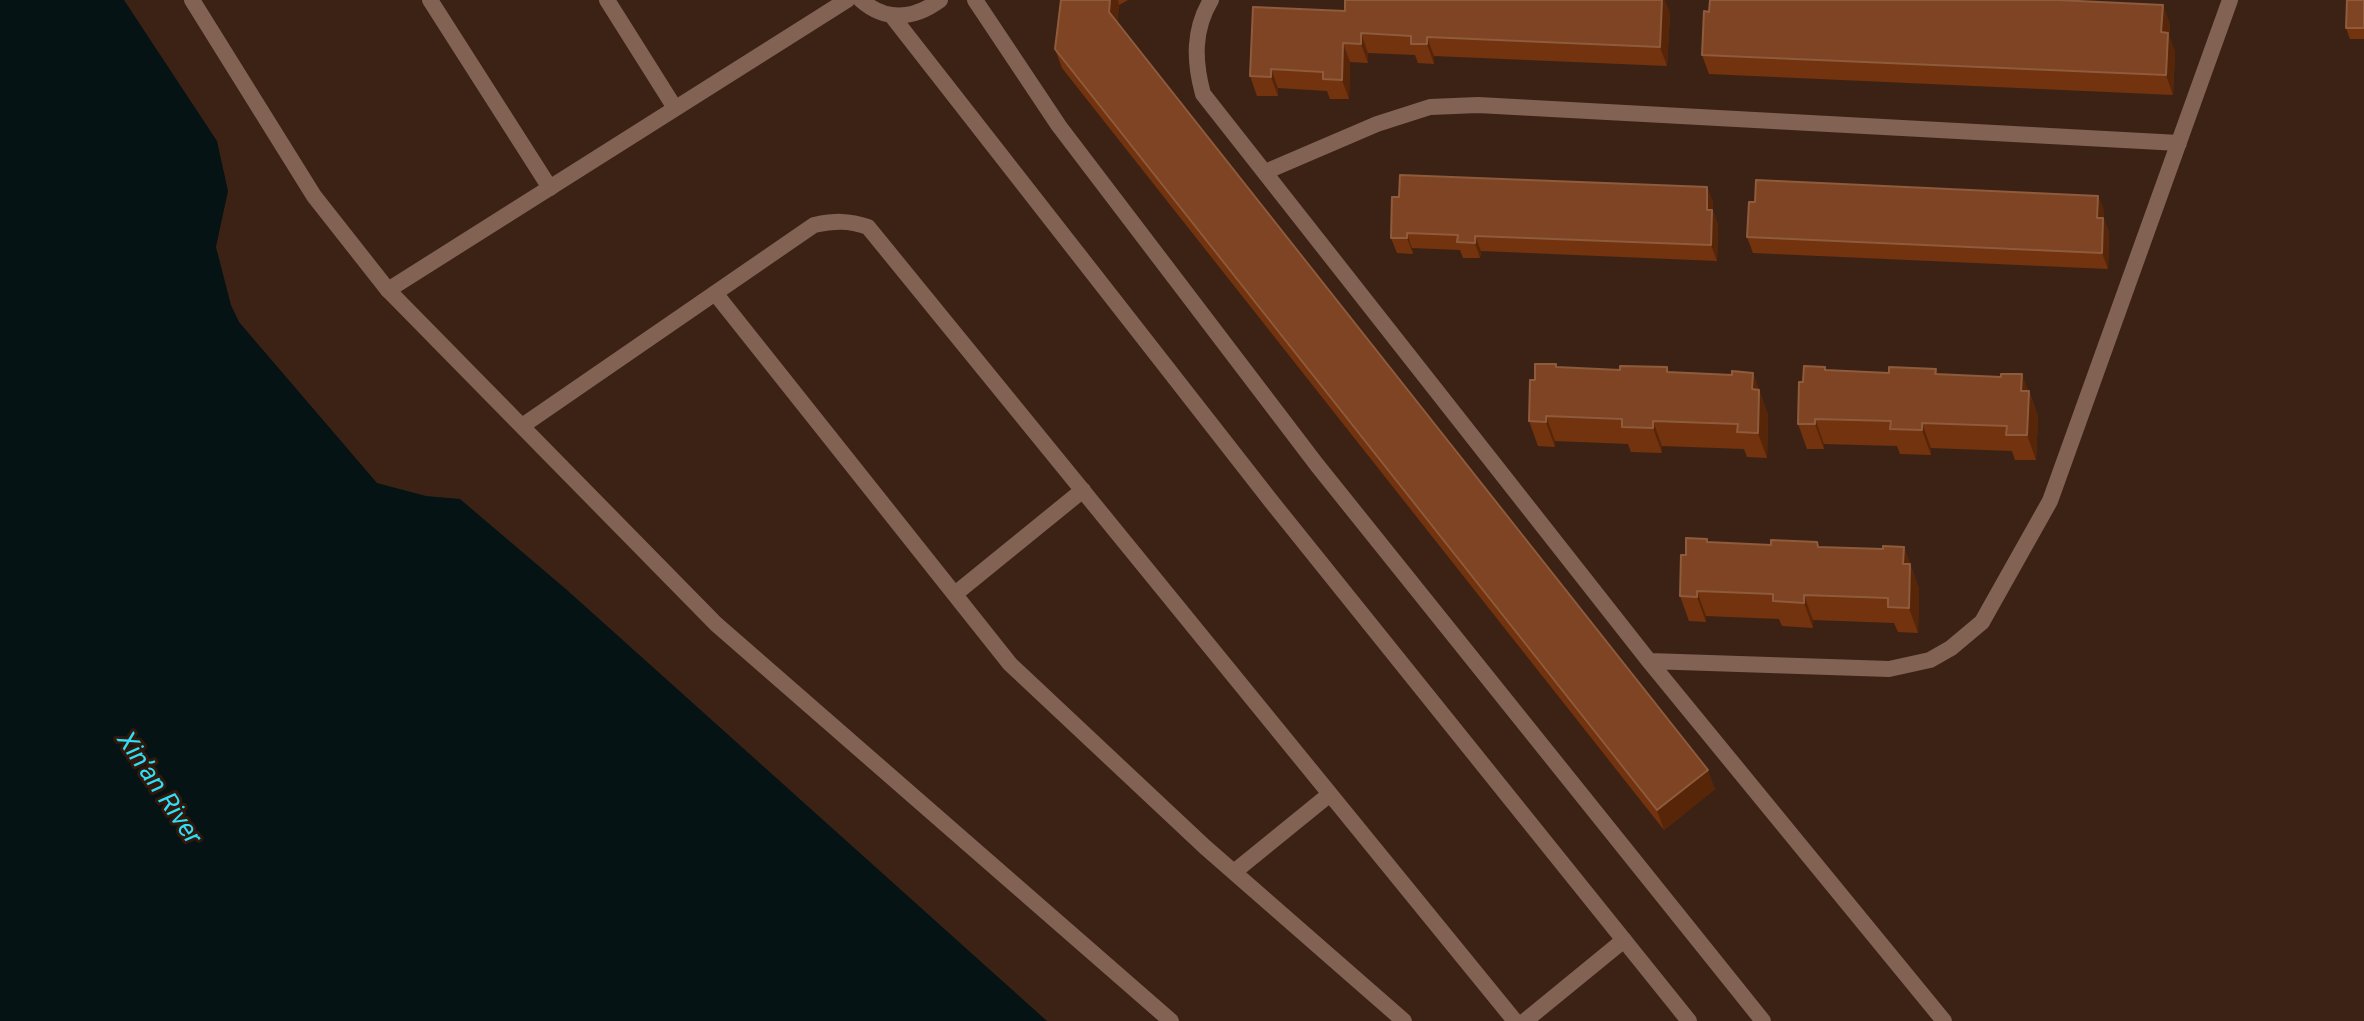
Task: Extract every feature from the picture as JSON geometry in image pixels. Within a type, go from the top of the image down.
[{"type":"street","points":[[192,0],[314,196],[388,290],[716,624],[1171,1021]]},
{"type":"street","points":[[430,0],[550,188]]},
{"type":"street","points":[[607,0],[675,108]]},
{"type":"street","points":[[388,290],[847,0]]},
{"type":"street","points":[[861,0],[869,7],[892,16],[924,11],[940,0]]},
{"type":"street","points":[[975,0],[1059,126],[1317,465],[1763,1021]]},
{"type":"street","points":[[1211,0],[1197,37],[1196,57],[1203,94],[1649,661],[1944,1021]]},
{"type":"street","points":[[1649,661],[1889,669],[1930,660],[1951,648],[1982,622],[2050,501],[2230,0]]},
{"type":"street","points":[[892,16],[1271,501],[1689,1021]]},
{"type":"street","points":[[1265,172],[1377,124],[1417,111],[1430,107],[1478,105],[2179,143]]},
{"type":"street","points":[[522,426],[814,225],[837,220],[868,227],[1515,1021]]},
{"type":"street","points":[[715,293],[1010,664],[1234,872],[1404,1021]]},
{"type":"street","points":[[955,594],[1083,490]]},
{"type":"street","points":[[1234,872],[1330,794]]},
{"type":"street","points":[[1525,1021],[1624,940]]},
{"type":"water","name":"Xin’an River","points":[[0,0],[124,0],[217,141],[228,191],[216,247],[231,305],[239,322],[377,483],[426,496],[460,499],[567,590],[1047,1021],[0,1021]]},
{"type":"building","points":[[1061,0],[1110,0],[1109,12],[1708,770],[1657,810],[1055,49]]},
{"type":"building","points":[[1345,0],[1662,0],[1660,47],[1427,37],[1427,44],[1411,44],[1411,36],[1361,33],[1361,44],[1343,43],[1342,80],[1323,79],[1323,72],[1271,69],[1271,77],[1250,76],[1253,7],[1345,11]]},
{"type":"building","points":[[1710,0],[2057,0],[2163,5],[2161,32],[2168,33],[2166,75],[1702,55],[1704,11],[1709,12]]},
{"type":"building","points":[[2347,0],[2364,0],[2364,28],[2346,28]]},
{"type":"building","points":[[1400,175],[1707,187],[1707,210],[1712,210],[1711,245],[1475,236],[1475,243],[1457,242],[1458,235],[1407,233],[1407,238],[1391,238],[1392,197],[1399,197]]},
{"type":"building","points":[[1756,180],[2098,196],[2097,218],[2103,218],[2102,253],[1747,237],[1749,202],[1755,202]]},
{"type":"building","points":[[1535,364],[1620,370],[1620,366],[1667,367],[1667,372],[1732,375],[1732,371],[1753,373],[1752,389],[1759,390],[1758,433],[1737,432],[1738,424],[1653,421],[1653,428],[1622,427],[1622,419],[1546,416],[1546,422],[1529,421],[1530,380],[1535,380]]},
{"type":"building","points":[[1804,366],[1889,373],[1889,367],[1936,369],[1935,374],[2001,377],[2001,374],[2022,374],[2021,391],[2029,391],[2027,435],[2006,435],[2007,426],[1922,423],[1922,430],[1890,429],[1891,421],[1815,419],[1815,424],[1798,424],[1799,382],[1803,382]]},
{"type":"building","points":[[1686,538],[1771,545],[1771,540],[1817,542],[1818,547],[1904,547],[1903,564],[1910,564],[1909,608],[1888,607],[1888,598],[1804,595],[1804,603],[1773,601],[1773,594],[1697,591],[1697,597],[1680,596],[1681,555],[1686,555]]}]
